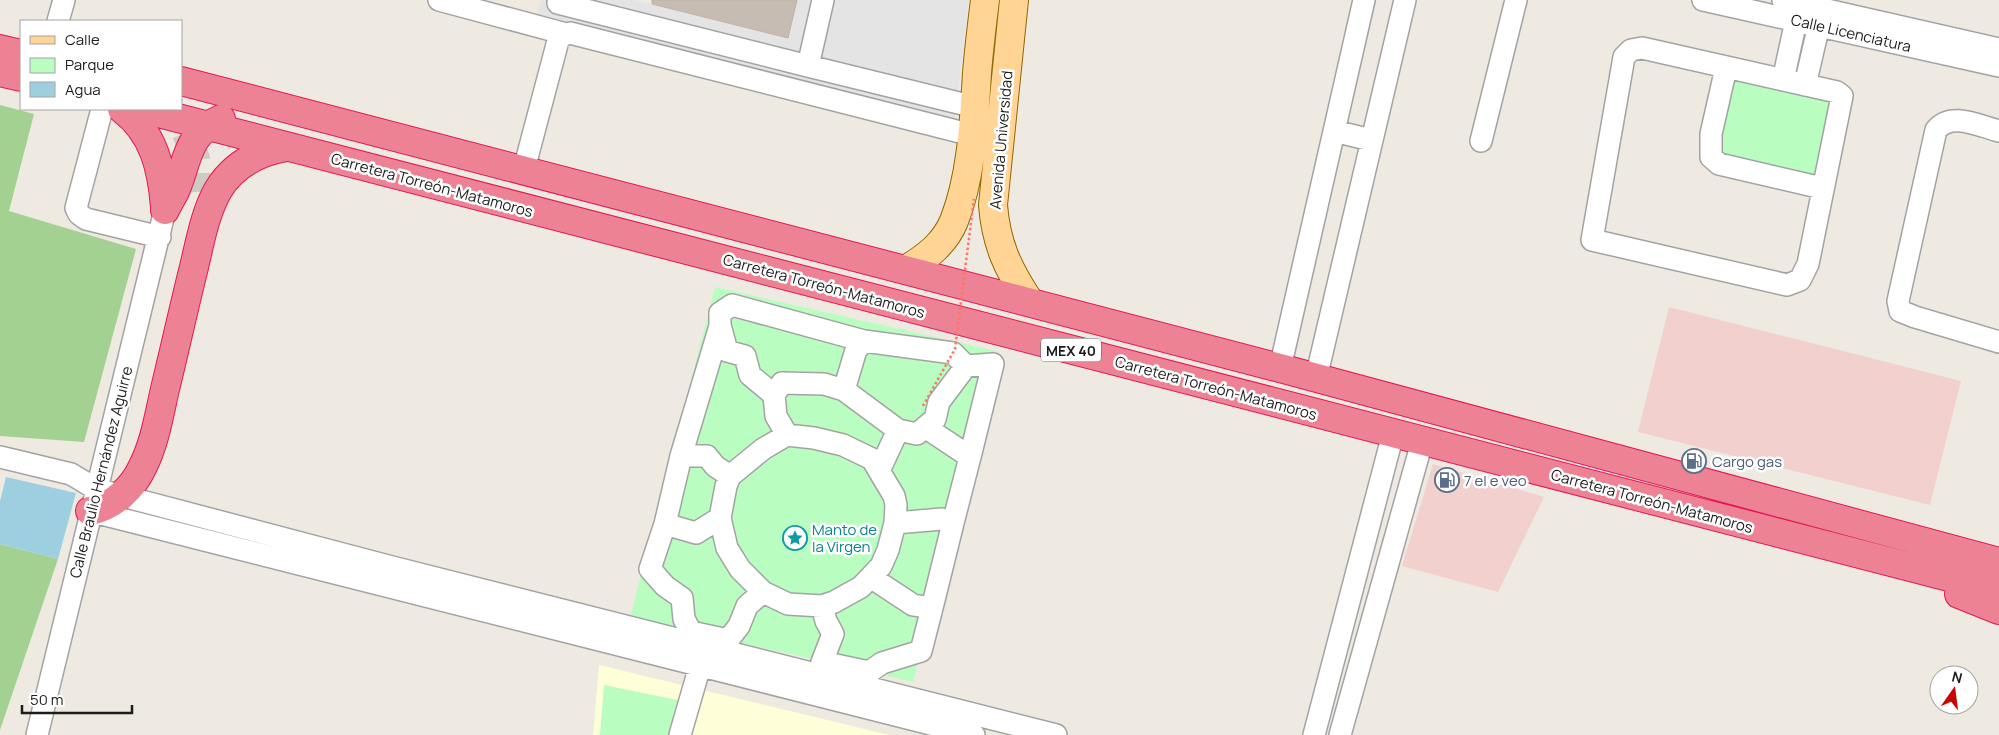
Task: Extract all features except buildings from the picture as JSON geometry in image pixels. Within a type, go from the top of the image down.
[{"type":"highway","points":[[0,34],[20,40]]},
{"type":"highway","points":[[0,49],[20,54]]},
{"type":"highway","points":[[0,72],[20,77]]},
{"type":"highway","name":"MEX 40","points":[[182,81],[907,269],[1280,368],[1911,540],[1999,562]]},
{"type":"highway","points":[[123,110],[139,126],[158,159],[163,178],[165,210]]},
{"type":"highway","name":"Carretera Torreón-Matamoros","points":[[147,110],[1999,590]]},
{"type":"highway","points":[[165,210],[176,189],[188,150],[199,133],[219,120],[241,116],[401,150],[422,152],[443,148]]},
{"type":"highway","points":[[103,499],[136,479],[149,451],[198,248],[209,210],[218,190],[231,174],[250,158],[264,151],[286,147]]},
{"type":"highway","points":[[103,499],[197,192]]},
{"type":"highway","points":[[1911,540],[1999,549]]},
{"type":"highway","points":[[1930,573],[1955,592],[1999,610]]},
{"type":"main road","name":"Avenida Universidad","points":[[907,269],[927,257],[940,243],[954,222],[967,169],[972,135],[985,0]]},
{"type":"main road","name":"Avenida Universidad","points":[[1014,0],[993,189],[995,228],[1000,249],[1012,275],[1029,302]]},
{"type":"main road","points":[[977,71],[1007,74]]},
{"type":"street","points":[[58,20],[64,0]]},
{"type":"street","points":[[443,0],[482,5],[566,34],[972,135]]},
{"type":"street","points":[[808,66],[823,0]]},
{"type":"street","points":[[1280,368],[1364,0]]},
{"type":"street","points":[[1316,378],[1405,0]]},
{"type":"street","points":[[1481,141],[1516,0]]},
{"type":"street","name":"Calle Licenciatura","points":[[1703,0],[1793,8],[1999,66]]},
{"type":"street","points":[[558,3],[975,107]]},
{"type":"street","points":[[1783,80],[1793,8]]},
{"type":"street","points":[[1805,85],[1820,17]]},
{"type":"street","name":"Calle Licenciatura","points":[[1820,17],[1999,49]]},
{"type":"street","points":[[524,169],[559,37],[566,34]]},
{"type":"street","points":[[1642,48],[1783,80],[1837,92],[1842,98],[1822,188],[1808,264],[1800,280],[1787,285],[1592,240],[1624,58],[1628,53],[1642,48]]},
{"type":"street","points":[[1726,68],[1711,134],[1712,157],[1719,164],[1822,188]]},
{"type":"street","points":[[102,110],[76,208],[79,214],[86,219],[160,237]]},
{"type":"street","points":[[1999,131],[1950,119],[1942,122],[1936,130],[1898,301],[1900,311],[1999,342]]},
{"type":"street","points":[[1334,131],[1372,140]]},
{"type":"street","name":"Calle Braulio Hernández Aguirre","points":[[37,735],[103,499],[165,210]]},
{"type":"street","points":[[774,395],[750,375],[745,356],[727,352],[720,326],[720,313],[732,305],[864,341],[953,353],[966,366]]},
{"type":"street","points":[[720,326],[680,456],[665,524],[650,568],[665,586],[682,598],[684,620],[692,632],[869,672],[882,663],[921,651],[992,364],[966,366],[939,402],[935,419],[917,434],[898,430],[844,390],[824,384],[782,383],[774,395],[776,416],[787,435]]},
{"type":"street","points":[[844,390],[856,350],[864,341]]},
{"type":"street","points":[[925,427],[970,457]]},
{"type":"street","points":[[879,471],[898,430]]},
{"type":"street","points":[[1314,735],[1394,434]]},
{"type":"street","points":[[787,435],[814,438],[843,445],[872,459],[894,496],[896,505],[895,523],[888,550],[872,578],[861,587],[834,602],[822,606],[788,604],[762,592],[740,569],[727,548],[720,518],[726,486],[730,476],[763,449],[787,435]]},
{"type":"street","points":[[1340,735],[1422,442]]},
{"type":"street","points":[[680,456],[708,456],[715,466],[730,476]]},
{"type":"street","points":[[0,457],[71,474],[103,499],[389,577],[700,666],[834,689],[998,728],[1056,735]]},
{"type":"street","points":[[103,499],[389,577],[706,645],[974,735]]},
{"type":"street","points":[[665,524],[696,533],[720,518]]},
{"type":"street","points":[[895,523],[942,519],[953,523]]},
{"type":"street","points":[[872,578],[913,605],[932,608]]},
{"type":"street","points":[[728,640],[739,626],[747,606],[762,592]]},
{"type":"street","points":[[822,606],[832,634],[822,662]]},
{"type":"street","points":[[680,735],[706,645]]},
{"type":"path","points":[[923,406],[955,349],[974,199]]},
{"type":"shaded area","points":[[541,0],[634,0],[788,38],[797,0],[969,0],[954,125],[536,16]]},
{"type":"shaded area","points":[[1669,307],[1961,381],[1930,505],[1638,432]]},
{"type":"shaded area","points":[[1433,464],[1544,497],[1498,592],[1402,566]]},
{"type":"shaded area","points":[[599,665],[889,735],[593,735]]},
{"type":"green space","points":[[1728,70],[1839,96],[1820,184],[1713,156]]},
{"type":"green space","points":[[0,105],[34,114],[9,211],[136,249],[84,442],[0,436]]},
{"type":"green space","points":[[715,287],[996,351],[913,682],[630,618]]},
{"type":"green space","points":[[0,544],[58,559],[0,730]]},
{"type":"green space","points":[[604,685],[682,701],[671,735],[600,735]]},
{"type":"water","points":[[6,477],[76,493],[58,559],[0,544],[0,501]]},
{"type":"tunnel","points":[[186,133],[196,159],[197,192]]},
{"type":"place","name":"Cargo gas","points":[[1694,461]]},
{"type":"place","name":"7 el e veo","points":[[1447,480]]},
{"type":"place","name":"Manto de la Virgen","points":[[795,538]]}]
